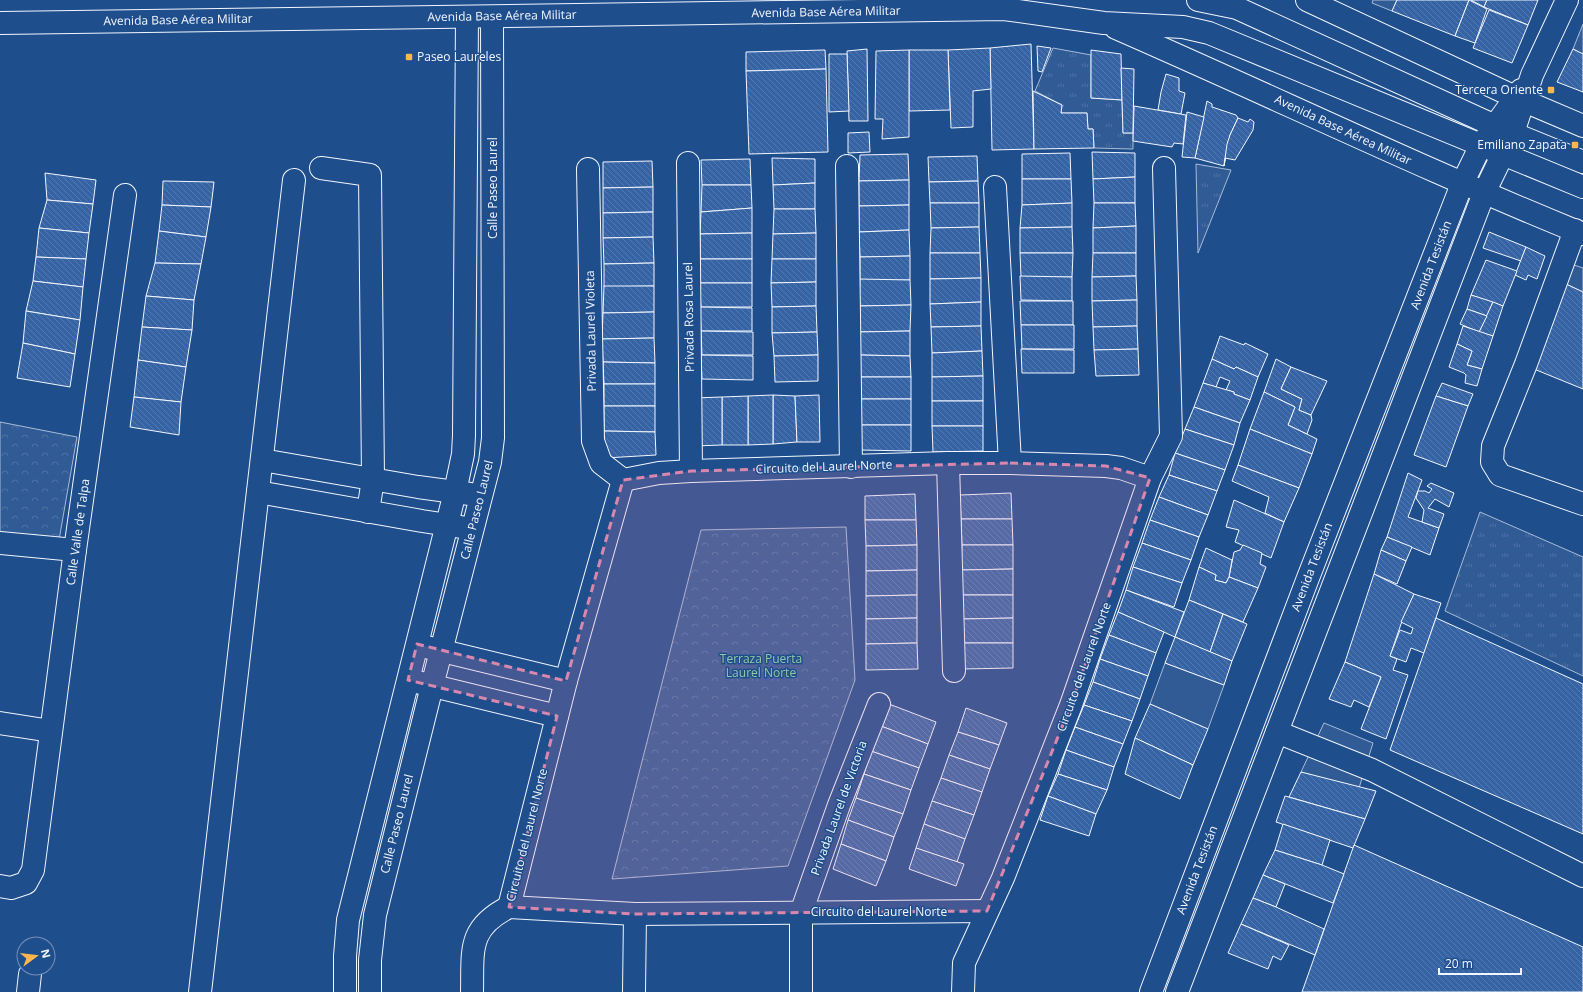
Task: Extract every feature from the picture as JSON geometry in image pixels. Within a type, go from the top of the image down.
[{"type":"street","name":"Avenida Base Aérea Militar","points":[[1004,9],[1035,0]]},
{"type":"street","points":[[1198,0],[1237,8],[1504,129],[1583,162]]},
{"type":"street","points":[[1307,0],[1520,99],[1583,126]]},
{"type":"street","points":[[1504,129],[1532,76],[1567,0]]},
{"type":"street","name":"Avenida Base Aérea Militar","points":[[0,23],[492,17],[981,5],[1104,23],[1183,27],[1209,33],[1583,188]]},
{"type":"street","name":"Calle Paseo Laurel","points":[[345,992],[345,956],[348,920],[456,492],[463,454],[467,17]]},
{"type":"street","name":"Calle Paseo Laurel","points":[[370,992],[370,960],[375,915],[441,650],[490,462],[493,438],[492,17]]},
{"type":"street","name":"Avenida Base Aérea Militar","points":[[1104,23],[1230,78],[1484,194],[1579,232]]},
{"type":"street","name":"Avenida Tesistán","points":[[1151,992],[1308,578],[1462,184],[1481,145],[1504,129]]},
{"type":"street","name":"Avenida Tesistán","points":[[1177,992],[1484,194],[1503,154],[1504,129]]},
{"type":"street","name":"Privada Rosa Laurel","points":[[688,163],[691,471]]},
{"type":"street","points":[[848,166],[851,467]]},
{"type":"street","points":[[320,168],[370,176],[373,479],[368,512]]},
{"type":"street","points":[[1150,478],[1171,436],[1164,168]]},
{"type":"street","name":"Privada Laurel Violeta","points":[[588,169],[593,441],[601,464],[623,480]]},
{"type":"street","points":[[200,992],[294,180]]},
{"type":"street","points":[[996,187],[1010,463]]},
{"type":"street","name":"Calle Valle de Talpa","points":[[0,886],[11,888],[26,883],[32,870],[125,195]]},
{"type":"street","points":[[1579,232],[1493,446],[1492,462],[1500,475],[1583,504]]},
{"type":"street","points":[[262,460],[481,496]]},
{"type":"street","points":[[948,463],[954,671]]},
{"type":"street","name":"Circuito del Laurel Norte","points":[[948,463],[1106,466],[1121,468],[1150,478],[1072,705],[1003,878],[987,911],[635,914],[509,907],[566,681],[623,480],[659,473],[691,471],[851,467],[948,463]]},
{"type":"street","points":[[258,492],[472,529]]},
{"type":"street","points":[[0,543],[75,550]]},
{"type":"street","points":[[417,644],[566,681]]},
{"type":"street","points":[[408,680],[557,716]]},
{"type":"street","name":"Privada Laurel de Victoria","points":[[801,992],[801,913],[839,805],[878,704]]},
{"type":"street","points":[[0,723],[52,732]]},
{"type":"street","points":[[1277,732],[1372,770],[1583,876]]},
{"type":"street","points":[[472,992],[473,954],[477,935],[484,924],[494,915],[509,907]]},
{"type":"street","points":[[963,992],[964,963],[987,911]]},
{"type":"street","points":[[634,992],[635,914]]},
{"type":"highlighted area","points":[[1010,463],[1106,466],[1150,478],[1071,705],[987,911],[635,914],[509,907],[557,716],[408,680],[417,644],[566,681],[623,480],[691,471]]},
{"type":"green space","points":[[1373,0],[1397,0],[1392,11],[1372,3]]},
{"type":"green space","points":[[1583,24],[1583,54],[1573,49]]},
{"type":"green space","points":[[1053,48],[1091,55],[1091,98],[1122,100],[1123,133],[1133,133],[1133,149],[1094,148],[1093,129],[1088,129],[1087,113],[1061,113],[1062,105],[1035,91]]},
{"type":"green space","points":[[1196,164],[1231,170],[1198,253]]},
{"type":"green space","points":[[0,422],[77,437],[59,540],[0,534]]},
{"type":"green space","points":[[1480,512],[1583,557],[1583,676],[1445,611]]},
{"type":"green space","name":"Terraza Puerta Laurel Norte","points":[[846,527],[855,680],[788,866],[612,879],[701,530]]},
{"type":"shaded area","points":[[1574,265],[1583,268],[1583,292],[1566,284]]},
{"type":"shaded area","points":[[1165,663],[1224,685],[1208,729],[1150,704]]},
{"type":"shaded area","points":[[1324,723],[1373,743],[1359,788],[1301,772]]},
{"type":"building","points":[[1397,0],[1469,0],[1455,36],[1392,11]]},
{"type":"building","points":[[1469,0],[1487,9],[1475,43],[1455,36]]},
{"type":"building","points":[[1471,0],[1487,0],[1484,7]]},
{"type":"building","points":[[1487,0],[1538,0],[1528,25],[1484,7]]},
{"type":"building","points":[[1489,10],[1528,25],[1512,63],[1473,48]]},
{"type":"building","points":[[1031,44],[1034,149],[992,150],[990,48]]},
{"type":"building","points":[[1037,46],[1051,48],[1042,72],[1038,71]]},
{"type":"building","points":[[990,48],[991,89],[973,91],[973,127],[951,128],[948,50]]},
{"type":"building","points":[[867,49],[868,121],[849,121],[847,51]]},
{"type":"building","points":[[1573,49],[1583,54],[1583,92],[1557,82]]},
{"type":"building","points":[[825,50],[826,69],[746,71],[746,52]]},
{"type":"building","points":[[909,50],[948,50],[950,110],[909,111]]},
{"type":"building","points":[[909,50],[909,137],[882,139],[883,119],[875,119],[876,51]]},
{"type":"building","points":[[1091,50],[1121,54],[1122,100],[1091,98]]},
{"type":"building","points":[[829,54],[847,54],[849,111],[829,112]]},
{"type":"building","points":[[1121,68],[1134,69],[1133,133],[1123,133]]},
{"type":"building","points":[[826,69],[828,152],[749,154],[746,71]]},
{"type":"building","points":[[1166,74],[1179,78],[1179,91],[1185,93],[1181,114],[1158,110]]},
{"type":"building","points":[[1033,91],[1062,105],[1061,113],[1087,113],[1088,129],[1093,129],[1094,148],[1034,149]]},
{"type":"building","points":[[1207,101],[1212,104],[1212,107],[1236,115],[1238,118],[1230,135],[1224,166],[1195,158]]},
{"type":"building","points":[[1134,106],[1186,115],[1183,144],[1174,143],[1172,147],[1133,141]]},
{"type":"building","points":[[1187,112],[1204,117],[1195,158],[1182,157]]},
{"type":"building","points":[[1238,118],[1248,122],[1250,119],[1254,122],[1253,130],[1235,160],[1225,158],[1227,144]]},
{"type":"building","points":[[869,132],[870,152],[848,153],[848,133]]},
{"type":"building","points":[[1092,152],[1135,153],[1135,177],[1093,179]]},
{"type":"building","points":[[1070,153],[1071,179],[1022,179],[1022,154]]},
{"type":"building","points":[[908,154],[909,180],[859,181],[860,155]]},
{"type":"building","points":[[977,156],[978,181],[929,182],[928,157]]},
{"type":"building","points":[[772,158],[815,159],[815,183],[773,185]]},
{"type":"building","points":[[750,159],[751,185],[702,185],[701,160]]},
{"type":"building","points":[[652,161],[653,187],[603,188],[603,162]]},
{"type":"building","points":[[45,173],[96,180],[93,204],[47,200]]},
{"type":"building","points":[[1135,177],[1135,203],[1094,203],[1093,179]]},
{"type":"building","points":[[1022,179],[1071,179],[1072,203],[1022,205]]},
{"type":"building","points":[[909,180],[909,205],[859,206],[859,181]]},
{"type":"building","points":[[163,181],[214,182],[211,207],[162,205]]},
{"type":"building","points":[[978,181],[979,203],[930,203],[929,182]]},
{"type":"building","points":[[815,183],[815,209],[774,209],[773,185]]},
{"type":"building","points":[[702,185],[751,185],[752,208],[701,212]]},
{"type":"building","points":[[653,187],[653,212],[603,213],[603,188]]},
{"type":"building","points":[[47,200],[93,204],[89,233],[39,228]]},
{"type":"building","points":[[930,203],[979,203],[979,227],[931,228]]},
{"type":"building","points":[[1072,203],[1072,227],[1020,228],[1022,205]]},
{"type":"building","points":[[1094,203],[1135,203],[1136,226],[1093,228]]},
{"type":"building","points":[[162,205],[211,207],[206,237],[159,231]]},
{"type":"building","points":[[909,205],[909,230],[859,232],[859,206]]},
{"type":"building","points":[[752,208],[752,233],[700,234],[701,212]]},
{"type":"building","points":[[774,209],[815,209],[816,233],[773,234]]},
{"type":"building","points":[[653,212],[653,237],[603,238],[603,213]]},
{"type":"building","points":[[1136,226],[1136,253],[1093,253],[1093,228]]},
{"type":"building","points":[[979,227],[980,253],[930,253],[931,228]]},
{"type":"building","points":[[1072,227],[1073,253],[1020,253],[1020,228]]},
{"type":"building","points":[[39,228],[89,233],[86,259],[36,257]]},
{"type":"building","points":[[909,230],[910,256],[860,257],[859,232]]},
{"type":"building","points":[[159,231],[206,237],[201,264],[155,263]]},
{"type":"building","points":[[1489,232],[1526,247],[1521,261],[1483,248]]},
{"type":"building","points":[[752,233],[752,259],[700,259],[700,234]]},
{"type":"building","points":[[816,233],[816,259],[772,259],[773,234]]},
{"type":"building","points":[[653,237],[654,263],[604,264],[603,238]]},
{"type":"building","points":[[1526,247],[1545,256],[1537,279],[1528,275],[1526,280],[1515,275]]},
{"type":"building","points":[[930,253],[980,253],[981,278],[930,279]]},
{"type":"building","points":[[1020,253],[1073,253],[1072,277],[1021,277]]},
{"type":"building","points":[[1093,253],[1136,253],[1136,276],[1092,277]]},
{"type":"building","points":[[910,256],[910,280],[860,280],[860,257]]},
{"type":"building","points":[[36,257],[86,259],[83,287],[33,281]]},
{"type":"building","points":[[700,259],[752,259],[752,283],[700,283]]},
{"type":"building","points":[[772,259],[816,259],[816,282],[771,283]]},
{"type":"building","points":[[1486,260],[1517,271],[1503,306],[1471,295]]},
{"type":"building","points":[[155,263],[201,264],[194,300],[146,296]]},
{"type":"building","points":[[654,263],[654,286],[604,287],[604,264]]},
{"type":"building","points":[[1020,276],[1072,277],[1072,301],[1021,300]]},
{"type":"building","points":[[1136,276],[1137,300],[1092,301],[1092,277]]},
{"type":"building","points":[[981,278],[981,302],[930,304],[930,279]]},
{"type":"building","points":[[860,279],[910,280],[911,305],[859,306]]},
{"type":"building","points":[[33,281],[83,287],[80,320],[26,311]]},
{"type":"building","points":[[816,282],[816,306],[772,307],[771,283]]},
{"type":"building","points":[[699,283],[752,283],[752,307],[701,307]]},
{"type":"building","points":[[1566,284],[1583,292],[1583,389],[1529,367]]},
{"type":"building","points":[[604,286],[654,286],[654,312],[603,313]]},
{"type":"building","points":[[1471,295],[1493,302],[1487,316],[1467,309]]},
{"type":"building","points":[[146,296],[194,300],[192,330],[142,327]]},
{"type":"building","points":[[1137,300],[1137,326],[1093,327],[1092,301]]},
{"type":"building","points":[[1020,301],[1073,301],[1073,325],[1021,325]]},
{"type":"building","points":[[981,302],[981,326],[931,327],[930,304]]},
{"type":"building","points":[[1493,302],[1503,306],[1493,336],[1479,332]]},
{"type":"building","points":[[911,305],[910,331],[858,332],[859,306]]},
{"type":"building","points":[[816,306],[817,332],[772,333],[772,307]]},
{"type":"building","points":[[700,307],[752,308],[752,331],[701,331]]},
{"type":"building","points":[[1467,309],[1487,316],[1479,332],[1460,324]]},
{"type":"building","points":[[26,311],[80,320],[75,354],[23,343]]},
{"type":"building","points":[[654,312],[654,338],[602,339],[603,313]]},
{"type":"building","points":[[1021,325],[1074,325],[1074,349],[1022,349]]},
{"type":"building","points":[[981,326],[982,351],[932,353],[931,327]]},
{"type":"building","points":[[1137,326],[1138,349],[1094,350],[1093,327]]},
{"type":"building","points":[[1463,326],[1493,336],[1482,369],[1467,365],[1472,351],[1457,344]]},
{"type":"building","points":[[142,327],[192,330],[186,367],[138,360]]},
{"type":"building","points":[[701,331],[753,332],[753,355],[702,355]]},
{"type":"building","points":[[910,331],[910,356],[859,355],[858,332]]},
{"type":"building","points":[[817,332],[818,355],[774,356],[772,333]]},
{"type":"building","points":[[1220,336],[1244,345],[1245,343],[1268,354],[1258,377],[1236,367],[1234,369],[1212,359]]},
{"type":"building","points":[[654,338],[655,363],[603,362],[602,339]]},
{"type":"building","points":[[23,343],[75,354],[70,387],[17,378]]},
{"type":"building","points":[[1457,344],[1472,351],[1467,365],[1482,369],[1477,386],[1465,383],[1466,375],[1464,373],[1449,367]]},
{"type":"building","points":[[1021,349],[1074,350],[1074,373],[1022,373]]},
{"type":"building","points":[[1138,349],[1139,375],[1096,376],[1094,350]]},
{"type":"building","points":[[982,351],[983,376],[932,377],[932,353]]},
{"type":"building","points":[[701,355],[753,356],[753,380],[702,379]]},
{"type":"building","points":[[818,355],[818,381],[775,382],[774,356]]},
{"type":"building","points":[[859,355],[910,356],[911,377],[860,377]]},
{"type":"building","points":[[1212,359],[1234,369],[1236,367],[1258,377],[1250,400],[1234,394],[1234,392],[1226,390],[1230,381],[1220,377],[1216,387],[1203,383]]},
{"type":"building","points":[[1276,359],[1291,367],[1281,389],[1302,399],[1299,410],[1311,415],[1312,420],[1307,434],[1288,425],[1295,407],[1264,392]]},
{"type":"building","points":[[138,360],[186,367],[181,402],[134,397]]},
{"type":"building","points":[[603,362],[655,363],[655,384],[604,384]]},
{"type":"building","points":[[1291,367],[1327,381],[1311,415],[1299,410],[1302,399],[1281,389]]},
{"type":"building","points":[[983,376],[983,401],[932,401],[932,377]]},
{"type":"building","points":[[860,377],[911,377],[911,399],[860,399]]},
{"type":"building","points":[[1203,383],[1234,392],[1234,394],[1250,400],[1240,423],[1194,407]]},
{"type":"building","points":[[1442,383],[1473,394],[1468,406],[1436,396]]},
{"type":"building","points":[[604,384],[655,384],[655,406],[604,406]]},
{"type":"building","points":[[1264,392],[1295,407],[1288,425],[1317,439],[1312,454],[1250,429]]},
{"type":"building","points":[[773,395],[795,396],[797,442],[773,444]]},
{"type":"building","points":[[773,395],[773,444],[748,445],[748,396]]},
{"type":"building","points":[[819,395],[820,442],[797,442],[795,396]]},
{"type":"building","points":[[748,396],[748,445],[722,445],[722,397]]},
{"type":"building","points":[[1436,396],[1468,406],[1446,467],[1414,455]]},
{"type":"building","points":[[134,397],[181,402],[179,435],[130,427]]},
{"type":"building","points":[[722,397],[722,445],[694,446],[694,398]]},
{"type":"building","points":[[860,399],[911,399],[911,425],[860,425]]},
{"type":"building","points":[[932,401],[983,401],[983,426],[932,426]]},
{"type":"building","points":[[604,406],[655,406],[655,432],[604,431]]},
{"type":"building","points":[[1194,407],[1240,423],[1234,445],[1185,429]]},
{"type":"building","points":[[860,425],[911,425],[911,451],[860,450]]},
{"type":"building","points":[[932,426],[983,426],[983,451],[933,452]]},
{"type":"building","points":[[1185,429],[1234,445],[1225,470],[1175,453]]},
{"type":"building","points":[[1250,429],[1312,454],[1299,488],[1238,465]]},
{"type":"building","points":[[604,431],[655,432],[656,455],[605,458]]},
{"type":"building","points":[[1175,453],[1225,470],[1217,491],[1169,475]]},
{"type":"building","points":[[1238,465],[1299,488],[1284,522],[1265,513],[1269,497],[1232,481]]},
{"type":"building","points":[[1408,473],[1422,480],[1408,517],[1439,528],[1430,555],[1387,537]]},
{"type":"building","points":[[1169,475],[1217,491],[1208,515],[1159,497]]},
{"type":"building","points":[[1431,483],[1454,493],[1449,507],[1435,499],[1428,508],[1444,514],[1439,528],[1422,522],[1424,510],[1416,498],[1418,491],[1425,491],[1429,493],[1432,489],[1427,486]]},
{"type":"building","points":[[1011,493],[1012,519],[961,519],[960,495]]},
{"type":"building","points":[[915,494],[916,520],[865,520],[865,496]]},
{"type":"building","points":[[1159,497],[1208,515],[1199,537],[1150,520]]},
{"type":"building","points":[[1234,500],[1284,522],[1271,558],[1235,542],[1239,530],[1226,527]]},
{"type":"building","points":[[961,519],[1012,519],[1013,545],[962,545]]},
{"type":"building","points":[[865,520],[916,520],[917,545],[866,546]]},
{"type":"building","points":[[1150,520],[1199,537],[1191,560],[1142,543]]},
{"type":"building","points":[[1387,537],[1412,547],[1406,561],[1381,550]]},
{"type":"building","points":[[1142,543],[1191,560],[1182,583],[1133,567]]},
{"type":"building","points":[[917,545],[917,570],[866,571],[866,546]]},
{"type":"building","points":[[962,545],[1013,545],[1013,569],[961,570]]},
{"type":"building","points":[[1243,545],[1262,553],[1260,564],[1266,567],[1258,588],[1229,577],[1234,552],[1240,550]]},
{"type":"building","points":[[1206,548],[1232,560],[1229,577],[1226,583],[1215,580],[1216,575],[1199,567]]},
{"type":"building","points":[[1381,550],[1406,561],[1397,584],[1374,574]]},
{"type":"building","points":[[1133,567],[1182,583],[1174,607],[1126,590]]},
{"type":"building","points":[[1199,567],[1216,575],[1215,580],[1226,583],[1229,577],[1258,588],[1243,622],[1189,600]]},
{"type":"building","points":[[1013,569],[1013,595],[962,595],[961,570]]},
{"type":"building","points":[[917,570],[917,595],[866,596],[866,571]]},
{"type":"building","points":[[1374,574],[1414,594],[1401,624],[1390,656],[1397,659],[1393,670],[1408,675],[1386,739],[1361,729],[1381,677],[1345,662]]},
{"type":"building","points":[[1126,590],[1184,612],[1175,637],[1118,612]]},
{"type":"building","points":[[1414,594],[1441,603],[1424,653],[1411,648],[1406,662],[1390,656],[1400,630],[1411,634],[1413,628],[1401,622]]},
{"type":"building","points":[[917,595],[917,618],[866,619],[866,596]]},
{"type":"building","points":[[962,595],[1013,595],[1013,618],[962,619]]},
{"type":"building","points":[[1189,600],[1223,614],[1210,652],[1175,637]]},
{"type":"building","points":[[1118,612],[1164,632],[1156,653],[1109,635]]},
{"type":"building","points":[[1223,614],[1247,624],[1232,661],[1210,652]]},
{"type":"building","points":[[917,618],[917,643],[866,644],[866,619]]},
{"type":"building","points":[[1013,618],[1013,643],[962,643],[962,619]]},
{"type":"building","points":[[1436,618],[1583,684],[1583,834],[1390,750]]},
{"type":"building","points":[[1109,635],[1156,653],[1148,676],[1100,659]]},
{"type":"building","points":[[1175,637],[1232,661],[1224,685],[1165,663]]},
{"type":"building","points":[[917,643],[918,669],[866,670],[866,644]]},
{"type":"building","points":[[962,643],[1013,643],[1013,668],[962,669]]},
{"type":"building","points":[[1100,659],[1148,676],[1140,699],[1093,682]]},
{"type":"building","points":[[1345,662],[1381,677],[1369,707],[1354,700],[1351,707],[1329,699]]},
{"type":"building","points":[[1093,682],[1140,699],[1132,721],[1084,705]]},
{"type":"building","points":[[889,704],[936,722],[928,744],[881,726]]},
{"type":"building","points":[[1150,704],[1208,729],[1193,765],[1135,738]]},
{"type":"building","points":[[1084,705],[1132,721],[1123,744],[1075,727]]},
{"type":"building","points":[[966,708],[1007,723],[999,745],[958,732]]},
{"type":"building","points":[[881,726],[928,744],[919,768],[871,751]]},
{"type":"building","points":[[1075,727],[1123,744],[1114,767],[1066,750]]},
{"type":"building","points":[[958,732],[999,745],[990,769],[949,755]]},
{"type":"building","points":[[1135,738],[1193,765],[1180,799],[1125,774]]},
{"type":"building","points":[[1066,750],[1114,767],[1107,790],[1058,774]]},
{"type":"building","points":[[871,751],[919,768],[911,790],[864,774]]},
{"type":"building","points":[[949,755],[990,769],[982,792],[941,778]]},
{"type":"building","points":[[1301,772],[1376,791],[1365,819],[1289,797]]},
{"type":"building","points":[[864,774],[911,790],[903,814],[856,798]]},
{"type":"building","points":[[1058,774],[1107,790],[1096,814],[1048,796]]},
{"type":"building","points":[[941,778],[982,792],[974,815],[932,801]]},
{"type":"building","points":[[1048,796],[1096,814],[1089,836],[1040,820]]},
{"type":"building","points":[[1285,796],[1365,819],[1353,848],[1276,822]]},
{"type":"building","points":[[856,798],[903,814],[894,837],[848,820]]},
{"type":"building","points":[[932,801],[974,815],[965,839],[924,824]]},
{"type":"building","points":[[848,820],[894,837],[886,861],[841,844]]},
{"type":"building","points":[[924,824],[965,839],[957,862],[916,848]]},
{"type":"building","points":[[1283,824],[1330,840],[1322,865],[1275,850]]},
{"type":"building","points":[[841,844],[886,861],[876,886],[833,869]]},
{"type":"building","points":[[1354,845],[1583,947],[1583,992],[1302,992]]},
{"type":"building","points":[[916,848],[964,864],[956,886],[909,869]]},
{"type":"building","points":[[1275,850],[1322,865],[1344,874],[1333,903],[1263,875]]},
{"type":"building","points":[[1263,875],[1285,884],[1276,907],[1253,898]]},
{"type":"building","points":[[1253,898],[1324,929],[1315,955],[1241,924]]},
{"type":"building","points":[[1241,924],[1289,945],[1281,960],[1273,956],[1268,969],[1228,953]]},
{"type":"place","name":"Paseo Laureles","points":[[409,57]]},
{"type":"place","name":"Tercera Oriente","points":[[1551,90]]},
{"type":"place","name":"Emiliano Zapata","points":[[1575,145]]}]
